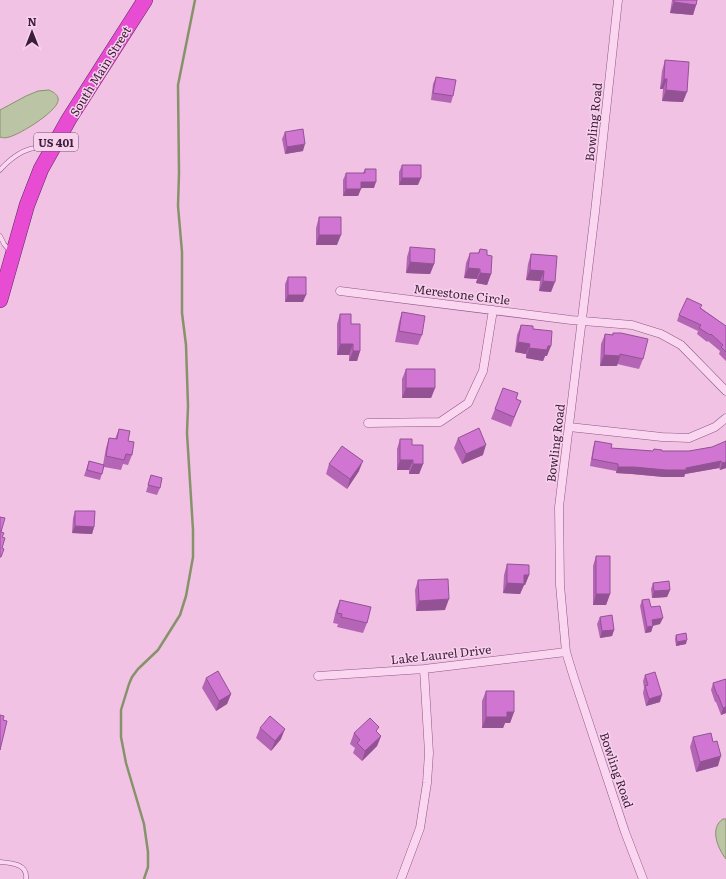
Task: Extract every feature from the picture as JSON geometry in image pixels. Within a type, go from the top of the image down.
[{"type":"highway","name":"South Main Street","points":[[0,300],[27,205],[41,169],[69,119],[145,0]]},
{"type":"street","name":"Bowling Road","points":[[618,0],[560,507],[560,585],[566,652],[620,817],[643,879]]},
{"type":"street","name":"Merestone Circle","points":[[340,291],[571,320],[632,325],[661,334],[681,345],[726,391]]},
{"type":"street","points":[[368,423],[440,422],[468,403],[483,371],[493,310]]},
{"type":"street","points":[[568,427],[662,438],[689,438],[716,426],[726,418]]},
{"type":"street","name":"Lake Laurel Drive","points":[[318,676],[424,669],[566,652]]},
{"type":"street","points":[[401,879],[420,828],[427,783],[429,753],[424,669]]},
{"type":"lane","points":[[0,170],[23,151],[36,148],[52,149]]},
{"type":"lane","points":[[0,236],[4,244],[13,255]]},
{"type":"lane","points":[[0,862],[19,865],[24,868],[27,874],[26,879]]},
{"type":"shaded area","points":[[49,90],[56,94],[58,98],[57,103],[47,115],[21,132],[8,137],[0,137],[0,110],[38,91]]},
{"type":"shaded area","points":[[723,819],[726,819],[726,859],[720,850],[716,839],[716,828]]},
{"type":"building","points":[[674,0],[697,0],[696,5],[674,2]]},
{"type":"building","points":[[665,60],[689,62],[687,92],[666,90],[667,79],[664,79]]},
{"type":"building","points":[[436,77],[456,80],[453,96],[433,93]]},
{"type":"building","points":[[303,129],[305,144],[287,147],[285,132]]},
{"type":"building","points":[[402,165],[421,165],[421,178],[402,178]]},
{"type":"building","points":[[365,169],[376,169],[376,182],[361,182],[361,189],[346,189],[346,173],[365,173]]},
{"type":"building","points":[[319,217],[341,217],[341,235],[319,235]]},
{"type":"building","points":[[410,247],[435,249],[434,264],[410,262]]},
{"type":"building","points":[[480,249],[487,250],[487,255],[492,256],[491,274],[480,273],[480,269],[468,268],[470,253],[479,253]]},
{"type":"building","points":[[531,254],[557,256],[555,282],[543,281],[544,271],[530,270]]},
{"type":"building","points":[[288,277],[306,277],[306,295],[288,295]]},
{"type":"building","points":[[687,298],[702,305],[700,308],[726,326],[726,352],[721,347],[723,345],[711,334],[710,335],[699,328],[701,325],[679,315]]},
{"type":"building","points":[[402,312],[425,316],[422,335],[399,331]]},
{"type":"building","points":[[340,314],[351,314],[351,324],[360,324],[360,351],[353,351],[353,344],[340,344]]},
{"type":"building","points":[[521,325],[533,326],[533,329],[552,331],[551,346],[548,346],[547,350],[529,348],[530,344],[518,342]]},
{"type":"building","points":[[613,333],[621,333],[648,339],[643,359],[620,354],[620,356],[604,355],[605,334],[613,335]]},
{"type":"building","points":[[406,369],[435,369],[435,388],[406,388]]},
{"type":"building","points":[[503,388],[518,393],[516,399],[521,401],[514,417],[495,409]]},
{"type":"building","points":[[479,428],[486,445],[466,454],[458,438]]},
{"type":"building","points":[[119,429],[130,431],[128,441],[134,442],[132,455],[126,454],[124,460],[106,456],[109,438],[117,439]]},
{"type":"building","points":[[400,439],[412,439],[412,445],[423,445],[423,464],[413,464],[413,460],[400,460]]},
{"type":"building","points":[[595,441],[612,444],[611,448],[653,451],[654,449],[662,451],[689,451],[712,447],[726,441],[726,462],[722,463],[721,461],[686,468],[686,470],[618,467],[618,464],[592,459]]},
{"type":"building","points":[[342,446],[363,461],[350,479],[329,464]]},
{"type":"building","points":[[89,461],[104,465],[102,474],[87,470]]},
{"type":"building","points":[[151,475],[162,478],[160,488],[148,485]]},
{"type":"building","points":[[75,511],[95,511],[94,527],[75,526]]},
{"type":"building","points":[[0,517],[5,518],[1,532],[4,533],[2,537],[5,538],[2,548],[4,549],[1,557],[0,557]]},
{"type":"building","points":[[596,556],[610,556],[610,594],[596,594]]},
{"type":"building","points":[[507,564],[529,565],[529,575],[524,575],[524,584],[507,583]]},
{"type":"building","points":[[448,579],[449,599],[419,601],[418,580]]},
{"type":"building","points":[[669,581],[670,590],[654,591],[653,583]]},
{"type":"building","points":[[649,599],[651,607],[660,606],[663,618],[652,620],[653,626],[647,627],[642,600]]},
{"type":"building","points":[[340,600],[371,607],[367,623],[341,617],[342,614],[337,613]]},
{"type":"building","points":[[612,615],[614,630],[602,631],[600,617]]},
{"type":"building","points":[[686,633],[687,640],[677,642],[676,635]]},
{"type":"building","points":[[218,671],[231,694],[219,701],[206,678]]},
{"type":"building","points":[[655,672],[662,695],[649,699],[645,686],[648,685],[645,675]]},
{"type":"building","points":[[726,679],[726,707],[723,708],[713,683]]},
{"type":"building","points":[[486,691],[514,691],[514,712],[507,712],[507,717],[486,717]]},
{"type":"building","points":[[0,715],[4,716],[3,720],[7,721],[0,750]]},
{"type":"building","points":[[270,716],[285,729],[275,741],[260,728]]},
{"type":"building","points":[[370,718],[379,727],[376,731],[381,736],[365,751],[357,743],[360,740],[354,733]]},
{"type":"building","points":[[711,733],[713,742],[717,741],[721,756],[700,762],[693,737]]},
{"type":"waterway","points":[[144,879],[148,867],[148,852],[144,824],[126,763],[121,737],[121,710],[132,677],[138,669],[158,650],[180,615],[186,596],[193,557],[193,530],[187,433],[188,406],[186,345],[182,313],[182,252],[178,206],[178,85],[195,0]]}]
